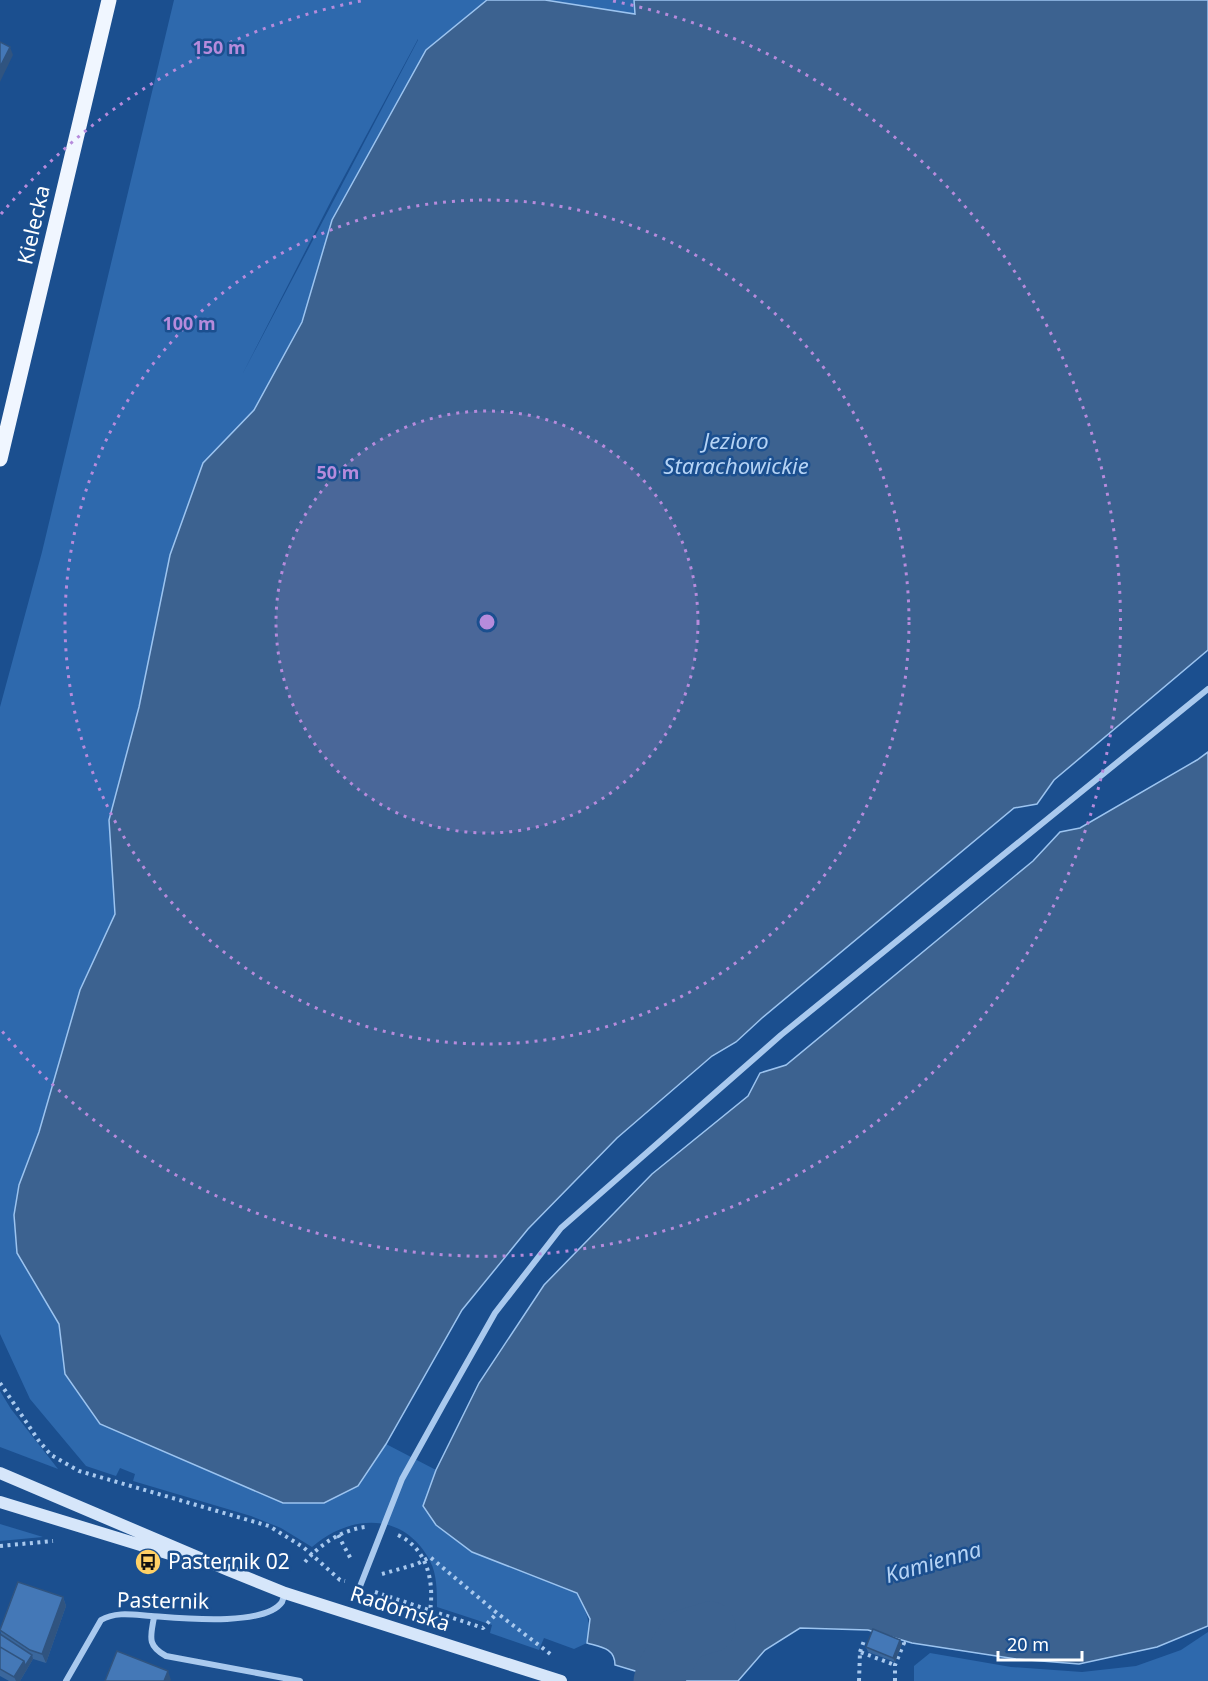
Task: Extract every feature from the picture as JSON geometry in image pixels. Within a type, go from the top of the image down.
[{"type":"main road","name":"Kielecka","points":[[0,459],[109,0]]},
{"type":"street","points":[[357,1594],[402,1479],[454,1385],[495,1313],[561,1228],[781,1035],[1208,689]]},
{"type":"street","name":"Radomska","points":[[0,1473],[285,1593],[561,1681]]},
{"type":"street","name":"Radomska","points":[[0,1502],[151,1549],[228,1570]]},
{"type":"street","name":"Pasternik","points":[[66,1681],[101,1620],[115,1614],[207,1619],[248,1618],[275,1608],[285,1593]]},
{"type":"street","points":[[154,1617],[150,1638],[156,1650],[166,1656],[300,1681]]},
{"type":"path","points":[[0,1383],[39,1442],[51,1455],[79,1471],[269,1526],[303,1547],[340,1580],[483,1628],[497,1613]]},
{"type":"path","points":[[338,1535],[362,1578],[395,1572],[430,1557],[556,1658]]},
{"type":"path","points":[[0,1546],[61,1540]]},
{"type":"path","points":[[859,1681],[865,1638]]},
{"type":"path","points":[[894,1639],[904,1643],[895,1665],[895,1681]]},
{"type":"path","points":[[863,1653],[871,1640]]},
{"type":"path","points":[[863,1653],[895,1665]]},
{"type":"shaded area","points":[[174,0],[487,0],[426,50],[332,220],[302,322],[254,410],[203,463],[170,555],[139,707],[109,820],[115,914],[80,990],[39,1132],[19,1185],[14,1215],[17,1253],[59,1324],[65,1374],[100,1424],[283,1503],[358,1486],[386,1444],[436,1470],[423,1506],[472,1552],[577,1593],[588,1622],[587,1643],[574,1649],[544,1638],[539,1650],[490,1633],[492,1625],[437,1607],[437,1589],[430,1561],[419,1545],[406,1533],[391,1526],[376,1523],[343,1528],[312,1547],[281,1528],[251,1516],[133,1481],[135,1474],[120,1468],[116,1476],[86,1466],[30,1399],[0,1334],[0,707],[42,552]],"holes":[[[418,40],[242,375],[332,199]]]},
{"type":"shaded area","points":[[545,0],[634,0],[635,14]]},
{"type":"shaded area","points":[[0,1391],[11,1409],[58,1469],[0,1447]]},
{"type":"shaded area","points":[[0,1524],[43,1537],[0,1541]]},
{"type":"shaded area","points":[[1208,1632],[1208,1681],[914,1681],[914,1666],[930,1653],[1011,1667],[1082,1672],[1136,1666],[1181,1650]]},
{"type":"water","name":"Jezioro Starachowickie","points":[[487,0],[545,0],[635,14],[634,0],[1208,0],[1208,650],[1054,780],[1037,804],[1014,808],[736,1042],[712,1056],[617,1138],[528,1229],[462,1310],[386,1444],[358,1486],[324,1503],[283,1503],[100,1424],[65,1374],[59,1324],[17,1253],[14,1215],[19,1185],[39,1132],[80,990],[115,914],[109,820],[139,707],[170,555],[203,463],[254,410],[302,322],[332,220],[426,50]]},
{"type":"water","points":[[1208,752],[1208,1626],[1157,1647],[1079,1664],[1016,1659],[912,1643],[868,1630],[800,1628],[765,1650],[738,1681],[667,1681],[667,1674],[656,1670],[652,1676],[615,1665],[610,1652],[587,1643],[590,1619],[577,1593],[472,1552],[436,1525],[423,1506],[436,1470],[479,1383],[544,1285],[652,1174],[748,1096],[760,1073],[786,1065],[1033,861],[1060,832],[1080,828]]},
{"type":"building","points":[[0,42],[10,47],[0,67]]},
{"type":"building","points":[[18,1582],[63,1597],[42,1654],[30,1650],[0,1630]]},
{"type":"building","points":[[873,1629],[900,1640],[893,1658],[866,1647]]},
{"type":"building","points":[[0,1634],[32,1655],[25,1666],[24,1661],[0,1647]]},
{"type":"building","points":[[0,1647],[24,1661],[14,1677],[0,1669]]},
{"type":"building","points":[[117,1651],[168,1671],[164,1681],[105,1681]]},
{"type":"waterway","name":"Kamienna","points":[[659,1681],[662,1671],[684,1635],[710,1627]]},
{"type":"place","name":"Pasternik 02","points":[[148,1562]]}]
